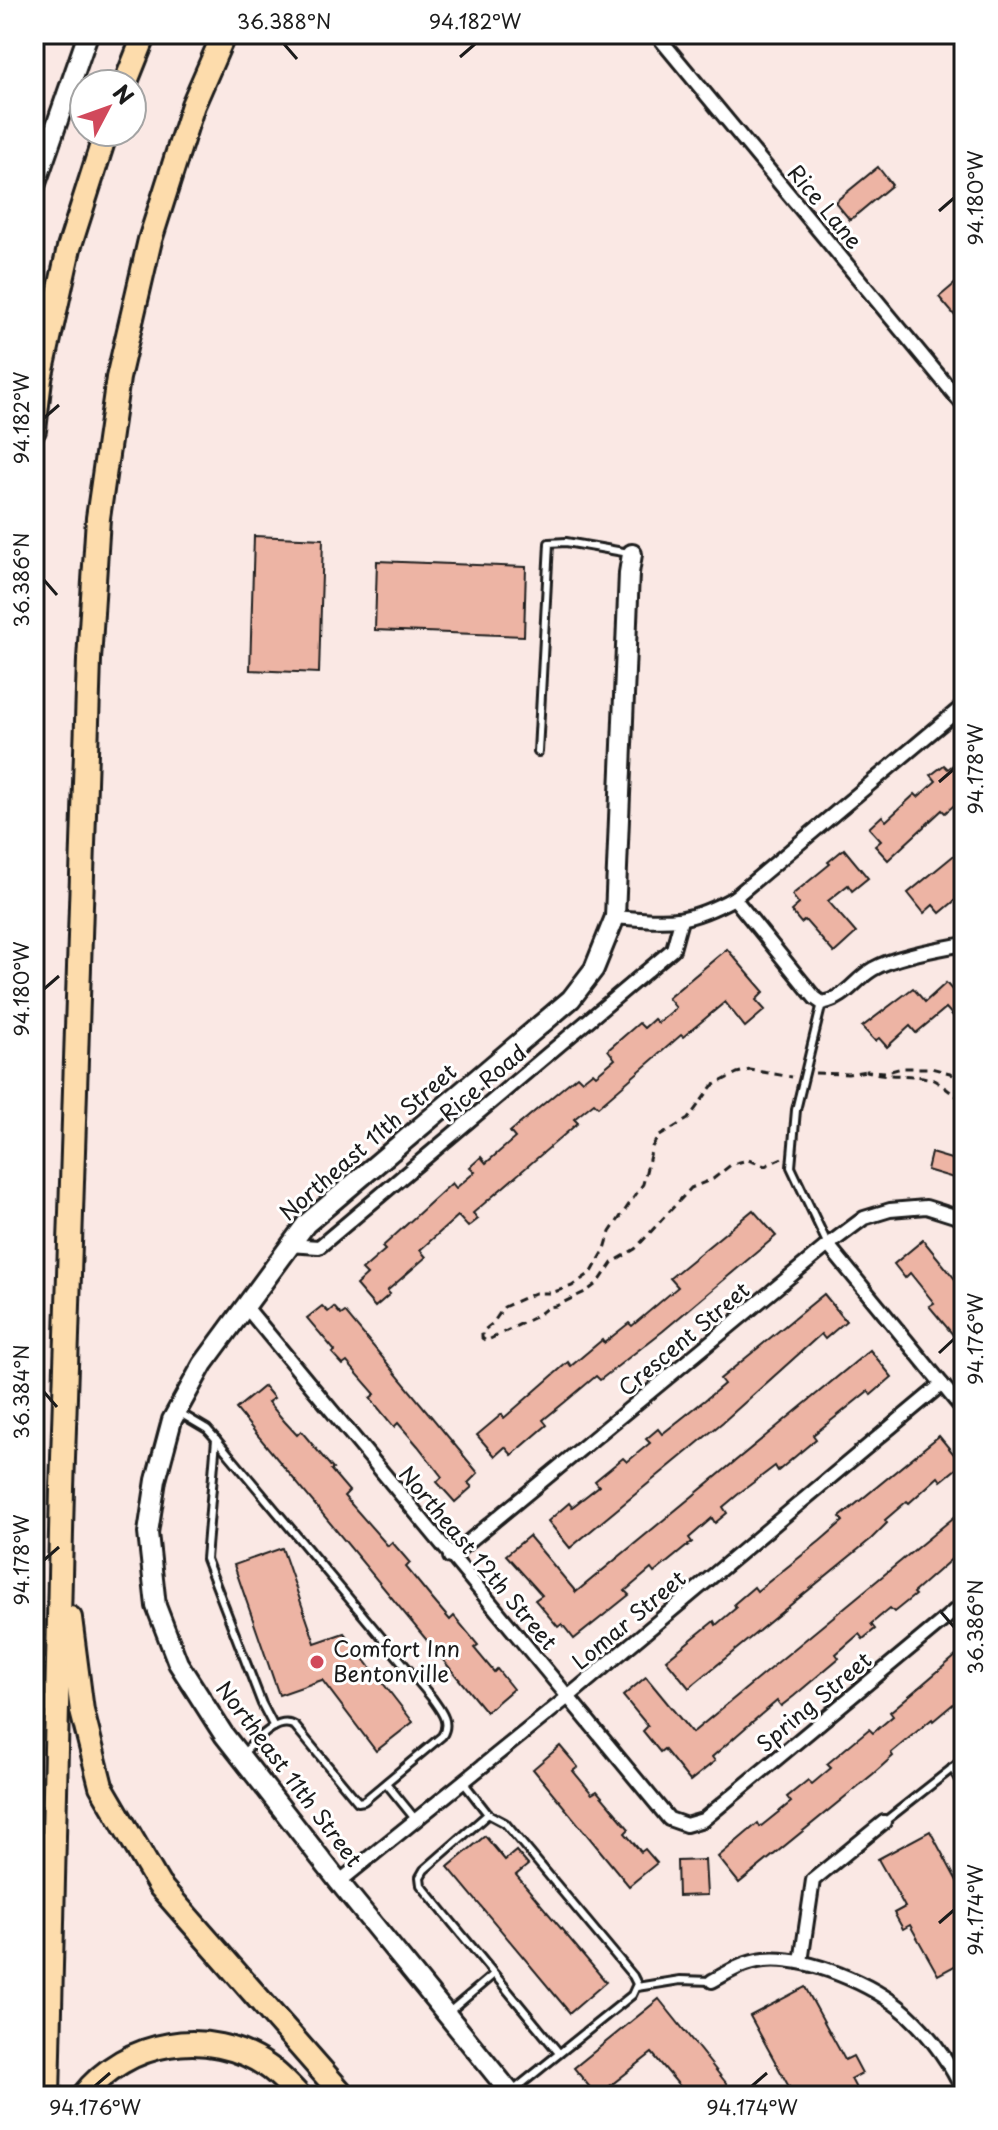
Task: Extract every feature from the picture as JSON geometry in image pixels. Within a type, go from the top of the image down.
[{"type":"highway","points":[[131,68],[145,34]]},
{"type":"highway","points":[[48,2096],[62,1489],[89,660],[98,518],[118,378],[150,240],[193,105],[224,34]]},
{"type":"highway","points":[[34,430],[40,379],[69,248],[101,148]]},
{"type":"highway","points":[[62,1489],[68,1603],[82,1711],[101,1786],[159,1885],[344,2096]]},
{"type":"highway","points":[[83,2096],[105,2073],[125,2060],[143,2051],[183,2042],[203,2043],[247,2055],[267,2066],[299,2096]]},
{"type":"street","points":[[34,189],[88,34]]},
{"type":"street","name":"Rice Lane","points":[[656,34],[964,406]]},
{"type":"street","name":"Northeast 11th Street","points":[[512,2094],[240,1755],[178,1663],[156,1606],[148,1533],[156,1480],[176,1411],[203,1364],[288,1245],[306,1224],[571,999],[594,969],[615,917],[620,755],[632,554]]},
{"type":"street","points":[[615,917],[681,920],[708,912],[734,898],[964,705]]},
{"type":"street","points":[[734,898],[822,1003],[838,999],[874,968],[917,954],[964,944]]},
{"type":"street","name":"Rice Road","points":[[288,1245],[319,1247],[673,949],[681,920]]},
{"type":"street","name":"Crescent Street","points":[[450,1557],[864,1218],[890,1210],[926,1207],[964,1219]]},
{"type":"street","points":[[828,1245],[964,1411]]},
{"type":"street","name":"Northeast 12th Street","points":[[246,1307],[669,1819],[686,1825]]},
{"type":"street","name":"Lomar Street","points":[[339,1882],[568,1697],[942,1384]]},
{"type":"street","name":"Spring Street","points":[[686,1825],[703,1820],[964,1603]]},
{"type":"street","points":[[801,1962],[813,1880],[884,1822]]},
{"type":"street","points":[[712,1981],[740,1966],[764,1960],[801,1962],[827,1969],[864,1986],[905,2012],[934,2045],[964,2093]]},
{"type":"lane","points":[[538,752],[549,543],[566,542],[632,554]]},
{"type":"lane","points":[[822,1003],[796,1110],[791,1167],[828,1245]]},
{"type":"lane","points":[[176,1411],[198,1422],[216,1439],[442,1712],[446,1729],[442,1736],[386,1783],[364,1801],[358,1802],[295,1726],[282,1722],[240,1755]]},
{"type":"lane","points":[[216,1439],[206,1559],[262,1704],[274,1727]]},
{"type":"lane","points":[[884,1822],[964,1759]]},
{"type":"lane","points":[[952,1768],[964,1788]]},
{"type":"lane","points":[[463,1782],[488,1814],[505,1823],[633,1976],[637,1987]]},
{"type":"lane","points":[[386,1783],[416,1820]]},
{"type":"lane","points":[[488,1814],[420,1877],[421,1885],[559,2053]]},
{"type":"lane","points":[[446,2015],[494,1974]]},
{"type":"lane","points":[[512,2094],[632,1995],[637,1987],[680,1980],[712,1981]]},
{"type":"path","points":[[792,1152],[765,1166],[748,1160],[732,1164],[713,1179],[691,1188],[635,1249],[612,1263],[605,1276],[587,1291],[544,1309],[498,1337],[486,1341],[482,1338],[482,1332],[504,1307],[535,1293],[551,1293],[572,1286],[592,1272],[605,1249],[610,1232],[643,1184],[645,1168],[658,1137],[688,1119],[712,1086],[750,1070],[796,1078],[819,1072],[848,1074],[902,1068],[931,1068],[950,1073],[964,1084]]},
{"type":"path","points":[[867,1071],[895,1077],[931,1079],[948,1093],[964,1100]]},
{"type":"building","points":[[878,167],[892,185],[850,220],[835,202]]},
{"type":"building","points":[[964,276],[964,310],[956,317],[939,297]]},
{"type":"building","points":[[254,536],[323,539],[319,673],[250,670]]},
{"type":"building","points":[[377,561],[526,567],[524,636],[375,630]]},
{"type":"building","points":[[964,756],[964,797],[945,813],[942,810],[888,860],[875,846],[881,841],[869,828],[882,816],[886,821],[915,794],[918,797],[936,781],[931,775],[944,765],[948,769]]},
{"type":"building","points":[[964,847],[964,893],[940,913],[933,905],[924,913],[908,893]]},
{"type":"building","points":[[844,849],[868,878],[852,891],[848,885],[828,901],[856,933],[834,953],[805,920],[801,923],[791,911],[799,904],[792,895]]},
{"type":"building","points":[[727,949],[764,992],[756,1000],[765,1010],[745,1027],[725,1002],[683,1037],[681,1035],[598,1107],[594,1103],[574,1119],[578,1123],[473,1213],[478,1219],[468,1227],[458,1216],[420,1250],[426,1257],[387,1291],[390,1294],[375,1307],[356,1285],[367,1275],[362,1270],[385,1250],[382,1247],[452,1183],[456,1188],[475,1172],[470,1167],[481,1157],[486,1163],[515,1138],[510,1132],[577,1076],[582,1081],[593,1072],[596,1075],[615,1059],[608,1050],[639,1023],[644,1028],[654,1019],[658,1023],[676,1008],[668,998]]},
{"type":"building","points":[[946,983],[954,992],[964,983],[964,1028],[946,1008],[916,1033],[910,1026],[887,1047],[879,1038],[875,1041],[862,1027],[913,988],[925,1002]]},
{"type":"building","points":[[931,1153],[961,1162],[957,1179],[927,1170]]},
{"type":"building","points":[[753,1210],[776,1236],[600,1380],[596,1376],[543,1420],[547,1425],[512,1455],[505,1447],[495,1456],[477,1435],[502,1414],[504,1418],[568,1362],[571,1366],[602,1340],[604,1343],[629,1323],[632,1326],[678,1287],[670,1278]]},
{"type":"building","points":[[923,1240],[964,1290],[964,1348],[929,1306],[934,1303],[910,1273],[905,1278],[894,1264]]},
{"type":"building","points":[[824,1294],[846,1321],[825,1339],[821,1334],[723,1422],[570,1548],[548,1521],[569,1503],[572,1507],[599,1486],[595,1481],[623,1458],[627,1462],[650,1443],[646,1439],[658,1429],[662,1434],[705,1400],[724,1384],[720,1379]]},
{"type":"building","points":[[322,1306],[328,1312],[334,1307],[341,1315],[345,1312],[478,1473],[468,1483],[472,1487],[455,1502],[437,1482],[442,1477],[418,1446],[398,1423],[394,1427],[370,1398],[375,1394],[347,1362],[343,1365],[332,1353],[335,1351],[307,1318]]},
{"type":"building","points":[[870,1350],[892,1377],[871,1395],[868,1391],[813,1435],[816,1439],[778,1471],[775,1466],[742,1491],[723,1507],[727,1513],[715,1523],[712,1518],[689,1538],[692,1542],[654,1573],[651,1569],[625,1591],[629,1595],[574,1639],[562,1624],[558,1627],[535,1600],[542,1595],[506,1555],[529,1536],[576,1592]]},
{"type":"building","points":[[264,1386],[274,1398],[268,1402],[297,1435],[301,1431],[349,1491],[344,1496],[388,1546],[392,1542],[410,1563],[406,1567],[433,1600],[450,1620],[454,1616],[478,1645],[474,1648],[513,1689],[486,1712],[236,1409]]},
{"type":"building","points":[[939,1436],[962,1464],[941,1481],[938,1477],[909,1503],[907,1501],[885,1520],[887,1523],[871,1539],[689,1688],[666,1660],[714,1621],[716,1625],[754,1587],[757,1591],[820,1541],[843,1521],[840,1517]]},
{"type":"building","points":[[964,1509],[964,1548],[913,1593],[915,1595],[894,1612],[890,1608],[871,1624],[875,1629],[863,1639],[859,1634],[836,1654],[839,1658],[794,1696],[781,1706],[777,1701],[751,1723],[712,1757],[715,1761],[690,1781],[664,1749],[660,1752],[643,1731],[648,1726],[623,1696],[646,1677],[692,1733]]},
{"type":"building","name":"Comfort Inn Bentonville","points":[[282,1548],[315,1643],[344,1633],[413,1722],[376,1751],[322,1680],[279,1695],[234,1565]]},
{"type":"building","points":[[964,1649],[964,1695],[739,1883],[718,1857],[758,1823],[760,1827],[791,1802],[787,1797],[808,1780],[812,1784],[831,1768],[827,1764],[869,1729],[873,1733],[893,1716],[890,1712]]},
{"type":"building","points":[[560,1746],[578,1767],[573,1771],[592,1794],[597,1791],[629,1829],[625,1833],[641,1852],[645,1849],[657,1863],[629,1886],[533,1769]]},
{"type":"building","points":[[930,1831],[964,1894],[964,1961],[938,1975],[910,1925],[903,1929],[894,1913],[905,1907],[878,1859]]},
{"type":"building","points":[[485,1836],[505,1860],[516,1851],[528,1865],[516,1875],[606,1982],[570,2013],[448,1867]]},
{"type":"building","points":[[705,1860],[707,1895],[678,1896],[677,1861]]},
{"type":"building","points":[[805,1987],[845,2060],[853,2056],[862,2073],[851,2079],[860,2096],[794,2096],[750,2016]]},
{"type":"building","points":[[659,1999],[727,2084],[713,2096],[688,2096],[652,2053],[597,2096],[574,2068]]},
{"type":"place","name":"Comfort Inn Bentonville","points":[[317,1662]]}]
